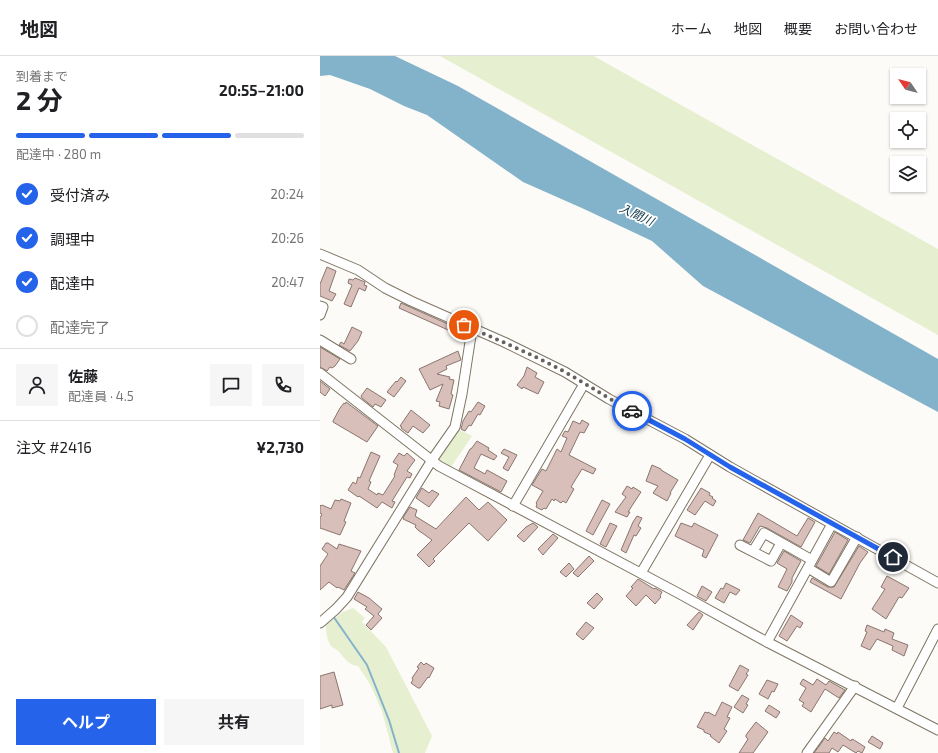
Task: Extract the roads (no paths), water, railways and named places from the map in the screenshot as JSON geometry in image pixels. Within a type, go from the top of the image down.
[{"type":"street","points":[[320,254],[358,270],[391,291],[472,329],[504,342],[565,372],[609,399],[685,439],[710,455],[938,583]]},
{"type":"street","points":[[320,306],[323,308],[320,315]]},
{"type":"street","points":[[320,623],[347,597],[432,460],[455,427],[462,394],[472,329]]},
{"type":"street","points":[[320,340],[351,359]]},
{"type":"street","points":[[320,373],[439,466],[641,573],[767,642],[938,730]]},
{"type":"street","points":[[513,506],[584,384]]},
{"type":"street","points":[[641,573],[710,455]]},
{"type":"street","points":[[767,642],[832,524]]},
{"type":"street","points":[[752,551],[764,534],[781,543],[810,564],[831,582],[857,537]]},
{"type":"street","points":[[740,544],[771,561],[781,543]]},
{"type":"street","points":[[897,708],[938,629]]},
{"type":"street","points":[[807,753],[822,730],[855,686]]},
{"type":"water","name":"入間川","points":[[320,56],[395,56],[458,86],[938,359],[938,412],[703,286],[652,241],[523,182],[427,115],[404,106],[370,89],[330,75],[320,76]]},
{"type":"waterway","points":[[333,616],[367,665],[389,720],[399,753]]}]
